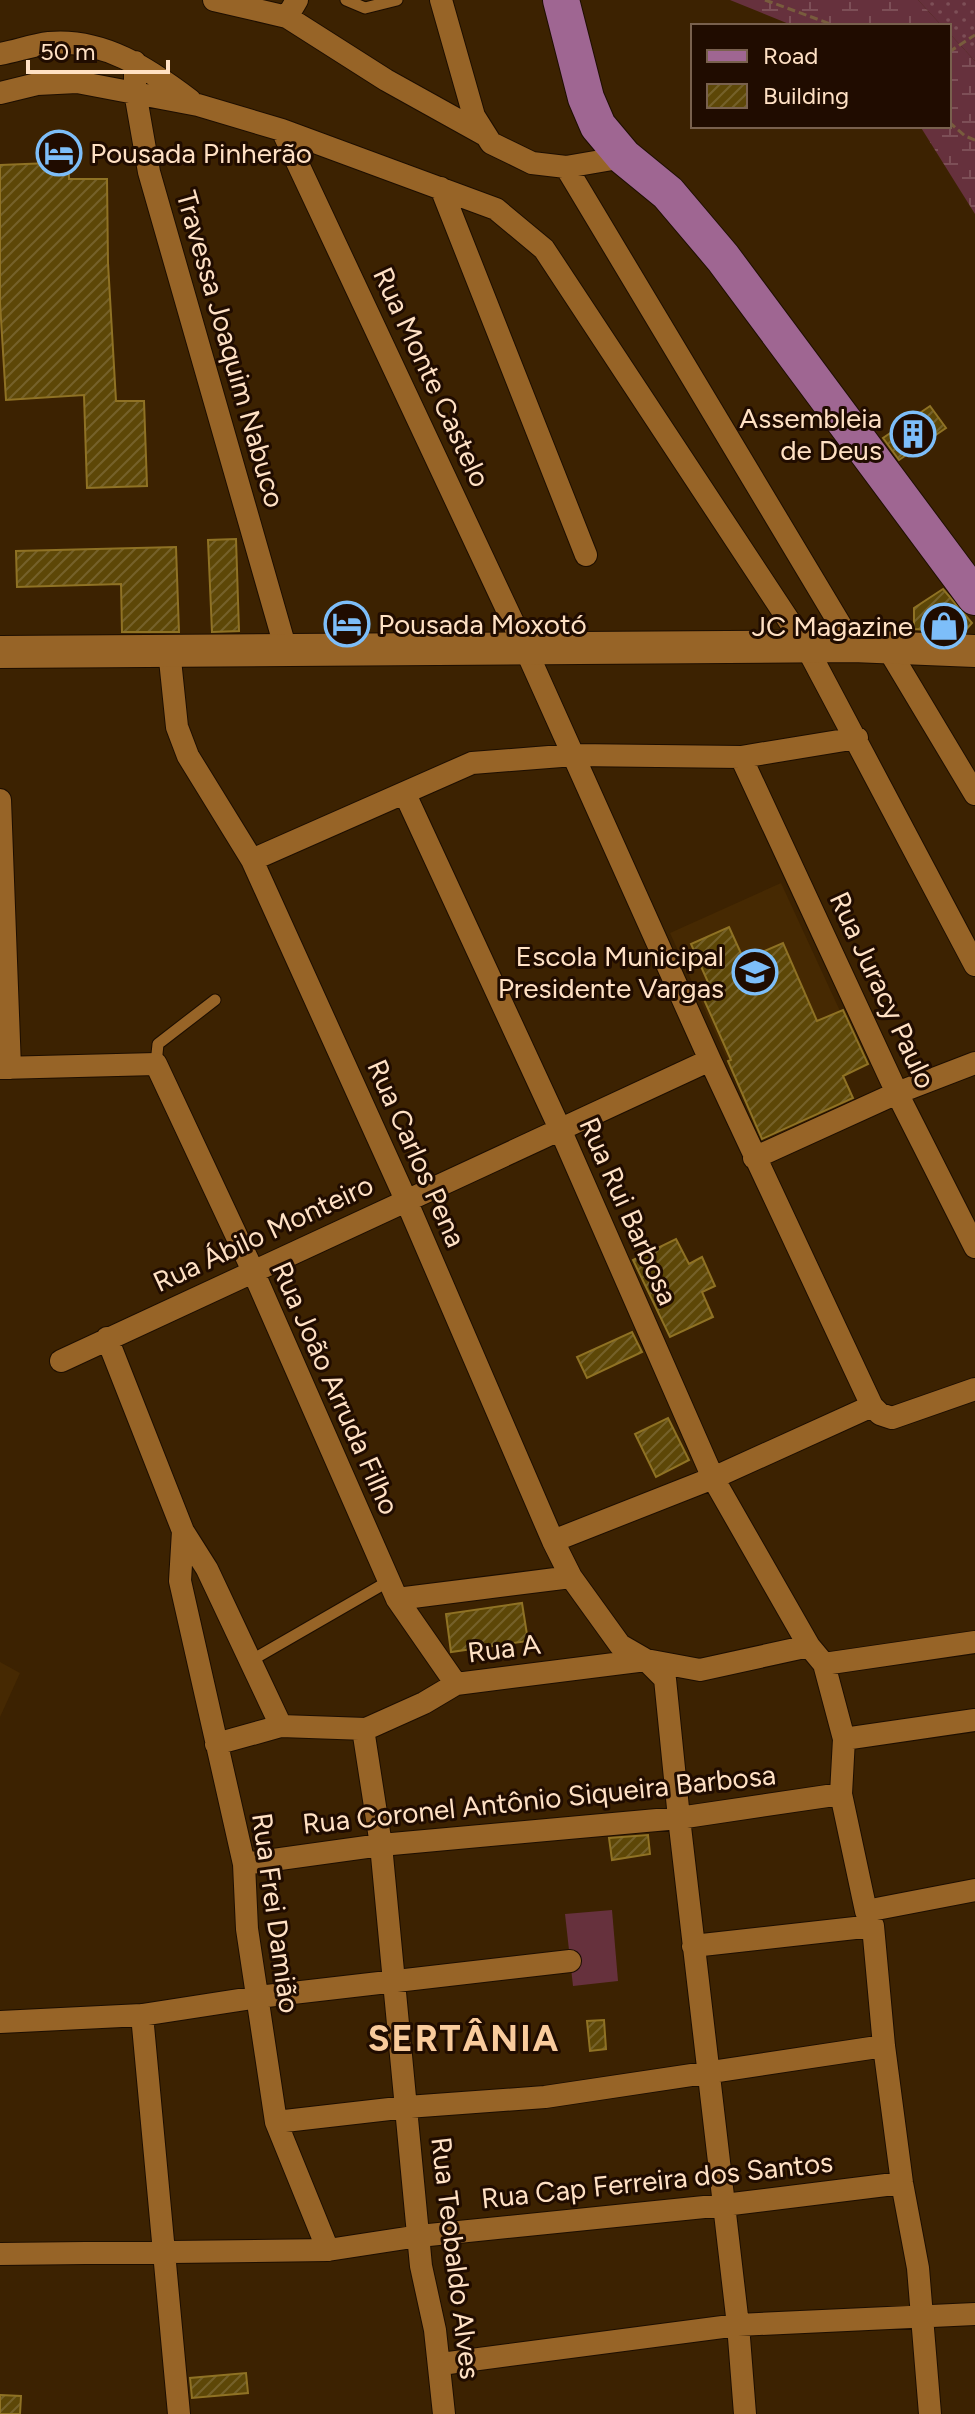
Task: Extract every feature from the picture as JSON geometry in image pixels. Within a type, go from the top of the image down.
[{"type":"main road","points":[[561,0],[586,98],[598,126],[624,157],[668,193],[723,258],[975,597]]},
{"type":"main road","points":[[0,652],[853,646],[975,651]]},
{"type":"street","points":[[214,0],[292,9],[386,80],[487,137]]},
{"type":"street","points":[[441,0],[474,116],[491,143],[524,160],[566,167],[624,157]]},
{"type":"street","points":[[0,54],[49,43],[95,45],[135,62],[198,105]]},
{"type":"street","name":"Travessa Joaquim Nabuco","points":[[135,62],[135,92],[149,172],[286,650]]},
{"type":"street","points":[[0,93],[37,84],[77,82],[198,105],[282,130],[496,209],[544,249],[807,648],[975,965]]},
{"type":"street","name":"Rua Monte Castelo","points":[[282,130],[526,650],[754,1158],[872,1406]]},
{"type":"street","points":[[566,167],[853,646]]},
{"type":"street","points":[[441,188],[586,555]]},
{"type":"street","points":[[887,647],[975,794]]},
{"type":"street","name":"Rua Carlos Pena","points":[[169,650],[177,727],[188,756],[252,860],[406,1200],[553,1541],[571,1577],[620,1645],[646,1660]]},
{"type":"street","points":[[252,860],[472,763],[574,755],[741,757],[857,738]]},
{"type":"street","name":"Rua Juracy Paulo","points":[[741,757],[897,1093],[975,1247]]},
{"type":"street","name":"Rua Rui Barbosa","points":[[405,794],[560,1129],[713,1478],[809,1646],[824,1664]]},
{"type":"street","points":[[0,800],[5,1068],[156,1064]]},
{"type":"street","name":"Rua Ábilo Monteiro","points":[[61,1361],[710,1060]]},
{"type":"street","points":[[754,1158],[897,1093],[975,1063]]},
{"type":"street","name":"Rua João Arruda Filho","points":[[156,1064],[253,1271],[393,1590],[456,1684]]},
{"type":"street","name":"Rua Frei Damião","points":[[107,1338],[183,1531],[207,1569],[281,1726]]},
{"type":"street","points":[[553,1541],[713,1478],[872,1406],[880,1414],[892,1418],[975,1389]]},
{"type":"street","name":"Rua Frei Damião","points":[[183,1531],[180,1581],[244,1864],[247,1929],[276,2122],[328,2250]]},
{"type":"street","points":[[393,1590],[571,1577]]},
{"type":"street","points":[[930,2414],[918,2268],[902,2183],[869,1918],[841,1794],[844,1739],[824,1664],[975,1642]]},
{"type":"street","name":"Rua A","points":[[216,1744],[281,1726],[363,1729],[424,1703],[456,1684],[646,1660],[700,1670],[809,1646]]},
{"type":"street","points":[[646,1660],[665,1679],[738,2325],[745,2414]]},
{"type":"street","points":[[844,1739],[975,1720]]},
{"type":"street","name":"Rua Teobaldo Alves","points":[[363,1729],[381,1845],[421,2266],[441,2364],[444,2414]]},
{"type":"street","name":"Rua Coronel Antônio Siqueira Barbosa","points":[[244,1864],[381,1845],[679,1818],[841,1794]]},
{"type":"street","points":[[693,1946],[869,1918],[975,1890]]},
{"type":"street","points":[[0,2022],[142,2015],[258,1997],[570,1961]]},
{"type":"street","points":[[142,2015],[179,2414]]},
{"type":"street","points":[[276,2122],[407,2107],[545,2097],[884,2046]]},
{"type":"street","name":"Rua Cap Ferreira dos Santos","points":[[0,2254],[328,2250],[419,2236],[724,2205],[902,2183]]},
{"type":"street","points":[[441,2364],[738,2325],[975,2314]]},
{"type":"lane","points":[[346,0],[365,8],[397,0]]},
{"type":"lane","points":[[156,1064],[158,1044],[215,1000]]},
{"type":"lane","points":[[252,1660],[393,1590]]},
{"type":"path","points":[[765,0],[831,24]]},
{"type":"path","points":[[951,51],[975,35]]},
{"type":"path","points":[[951,124],[975,140]]},
{"type":"shaded area","name":"Escola Municipal Presidente Vargas","points":[[781,883],[840,1011],[728,1061],[670,933]]},
{"type":"shaded area","points":[[0,1662],[20,1673],[0,1717]]},
{"type":"green space","points":[[730,0],[918,0],[940,24],[789,24]]},
{"type":"green space","points":[[918,0],[975,0],[975,61],[951,35],[951,24],[940,24]]},
{"type":"green space","points":[[951,35],[975,61],[975,214],[921,128],[951,128]]},
{"type":"green space","points":[[612,1910],[618,1981],[573,1986],[565,1914]]},
{"type":"building","points":[[68,142],[69,179],[107,179],[108,263],[116,401],[144,401],[147,486],[87,488],[84,395],[6,400],[0,303],[0,165],[50,163],[50,143]]},
{"type":"building","name":"Assembleia de Deus","points":[[930,406],[946,428],[899,460],[883,438]]},
{"type":"building","points":[[236,539],[239,631],[212,632],[208,540]]},
{"type":"building","points":[[176,547],[179,632],[122,632],[121,584],[17,587],[16,551]]},
{"type":"building","points":[[943,589],[972,623],[964,632],[914,629],[914,608]]},
{"type":"building","name":"Pousada Moxotó","points":[[358,609],[363,630],[333,631],[329,617]]},
{"type":"building","points":[[729,927],[744,960],[783,943],[817,1021],[843,1010],[868,1064],[843,1076],[853,1098],[762,1139],[702,995],[712,991],[691,944]]},
{"type":"building","points":[[676,1239],[689,1264],[702,1257],[715,1286],[702,1292],[713,1317],[670,1337],[633,1260]]},
{"type":"building","points":[[632,1332],[642,1352],[587,1378],[577,1357]]},
{"type":"building","points":[[668,1418],[689,1460],[656,1477],[635,1434]]},
{"type":"building","points":[[522,1603],[528,1641],[451,1652],[446,1614]]},
{"type":"building","points":[[648,1835],[650,1854],[612,1860],[609,1838]]},
{"type":"building","points":[[604,2020],[606,2049],[590,2051],[587,2021]]},
{"type":"building","points":[[246,2373],[248,2393],[192,2398],[190,2378]]},
{"type":"building","points":[[0,2395],[21,2396],[20,2414],[0,2414]]},
{"type":"place","name":"Pousada Pinherão","points":[[59,153]]},
{"type":"place","name":"Assembleia de Deus","points":[[913,434]]},
{"type":"place","name":"Pousada Moxotó","points":[[347,624]]},
{"type":"place","name":"JC Magazine","points":[[944,626]]},
{"type":"place","name":"Escola Municipal Presidente Vargas","points":[[755,972]]},
{"type":"district","name":"SERTÂNIA","points":[[464,2038]]}]
